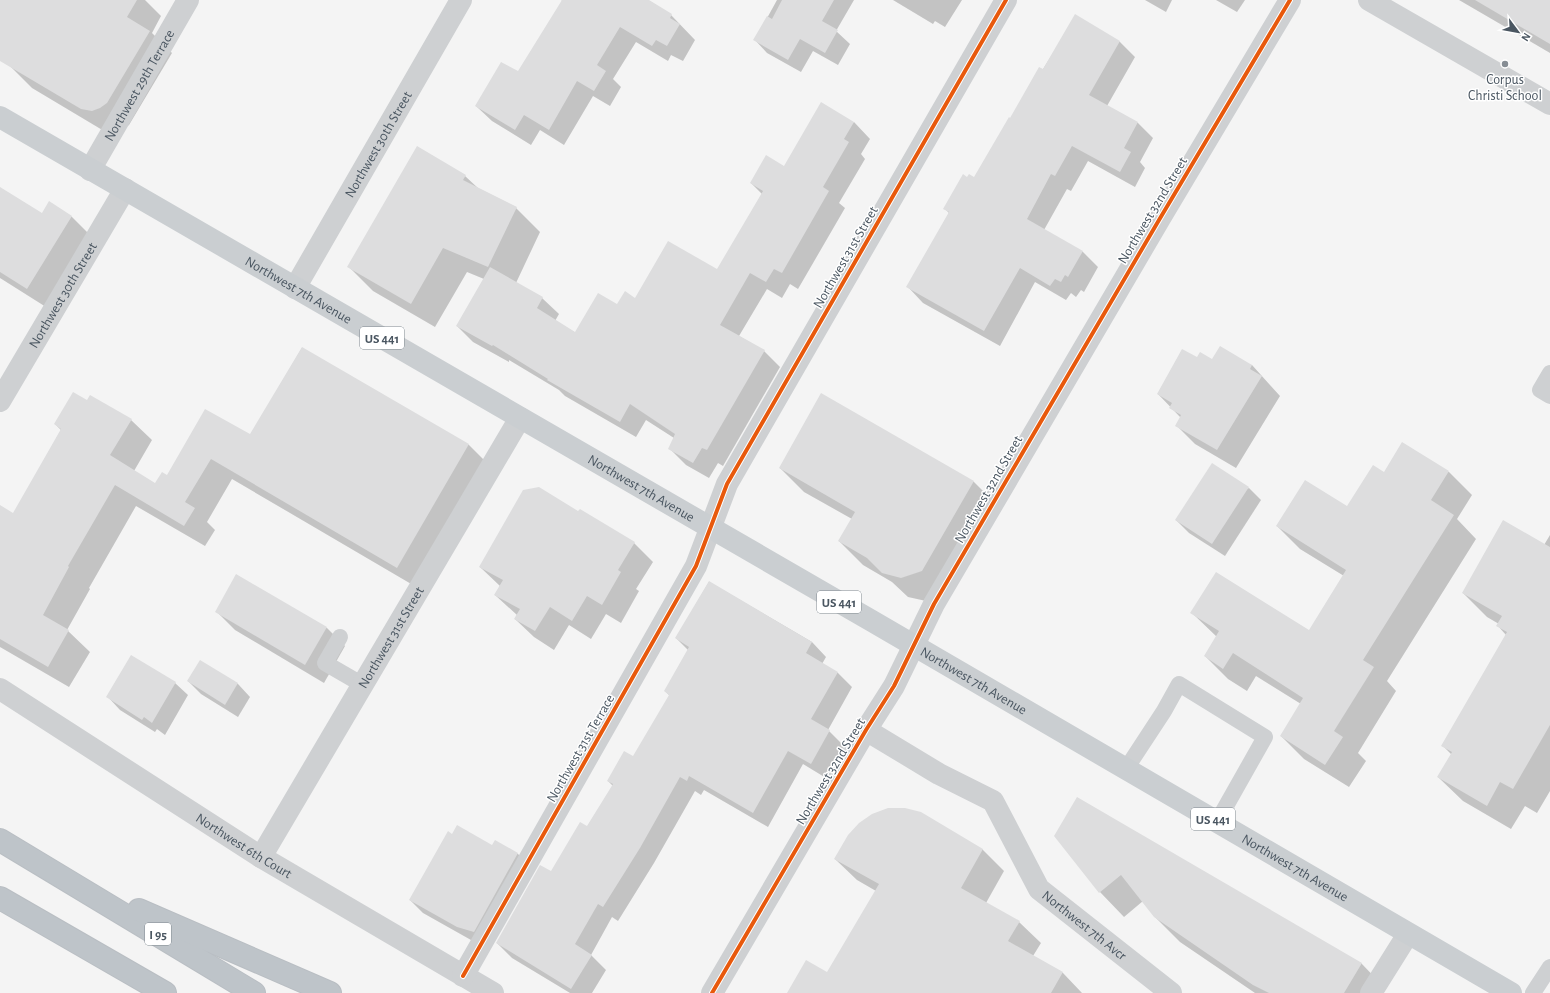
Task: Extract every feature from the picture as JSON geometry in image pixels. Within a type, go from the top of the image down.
[{"type":"highway","name":"I 95","points":[[0,840],[254,993]]},
{"type":"highway","points":[[61,876],[330,993]]},
{"type":"highway","points":[[0,898],[165,993]]},
{"type":"main road","name":"Northwest 7th Avenue","points":[[0,117],[1511,993]]},
{"type":"street","name":"Northwest 29th Terrace","points":[[90,170],[188,0]]},
{"type":"street","name":"Northwest 30th Street","points":[[295,288],[461,0]]},
{"type":"street","name":"Northwest 31st Street","points":[[711,528],[727,484],[1006,0]]},
{"type":"street","name":"Northwest 32nd Street","points":[[712,993],[866,730],[894,686],[934,604],[1290,0]]},
{"type":"street","points":[[1369,0],[1550,104]]},
{"type":"street","name":"Northwest 30th Street","points":[[0,402],[125,189]]},
{"type":"street","name":"Northwest 31st Street","points":[[260,857],[520,418]]},
{"type":"street","name":"Northwest 31st Terrace","points":[[463,976],[696,566],[711,528]]},
{"type":"street","name":"Northwest 6th Court","points":[[0,689],[260,857],[493,993]]},
{"type":"street","name":"Northwest 7th Avcr","points":[[866,730],[939,774],[993,801],[1039,889],[1171,993]]},
{"type":"street","points":[[1371,993],[1408,934]]},
{"type":"lane","points":[[1550,373],[1540,390],[1550,396]]},
{"type":"lane","points":[[340,637],[325,663],[363,685]]},
{"type":"lane","points":[[1126,769],[1164,711],[1179,684],[1265,737],[1217,822]]},
{"type":"lane","points":[[1533,993],[1550,967]]},
{"type":"building","points":[[0,0],[137,0],[127,17],[150,31],[107,103],[92,111],[81,109],[0,61]]},
{"type":"building","points":[[562,0],[649,0],[672,14],[670,18],[680,24],[667,46],[656,40],[652,46],[620,27],[597,65],[606,71],[594,91],[577,81],[549,130],[524,115],[515,130],[475,106],[501,62],[518,71]]},
{"type":"building","points":[[782,0],[834,0],[822,21],[838,30],[825,53],[800,39],[788,60],[753,40],[767,16],[772,19]]},
{"type":"building","points":[[1475,0],[1550,0],[1550,44]]},
{"type":"building","points":[[1075,14],[1120,41],[1089,95],[1138,122],[1124,148],[1131,152],[1120,172],[1072,146],[1055,176],[1051,174],[1027,219],[1083,251],[1068,277],[1065,275],[1061,282],[1055,279],[1050,286],[1020,268],[984,331],[906,287],[949,212],[943,209],[963,174],[967,177],[969,174],[974,177],[1039,67],[1043,69]]},
{"type":"building","points":[[821,102],[854,122],[844,139],[849,142],[823,187],[829,191],[782,273],[774,269],[766,282],[750,273],[720,325],[765,350],[707,450],[702,448],[693,463],[668,449],[675,434],[630,404],[620,422],[547,380],[548,379],[493,345],[492,346],[456,326],[490,267],[543,297],[537,308],[575,332],[598,293],[617,304],[625,291],[635,298],[668,241],[717,269],[763,191],[750,183],[766,155],[784,166]]},
{"type":"building","points":[[417,146],[466,175],[463,180],[517,207],[488,267],[443,248],[411,304],[347,267]]},
{"type":"building","points":[[0,187],[42,213],[49,201],[72,216],[27,289],[0,272]]},
{"type":"building","points":[[1220,346],[1252,365],[1250,369],[1262,376],[1217,450],[1175,426],[1181,415],[1169,408],[1172,403],[1157,394],[1182,349],[1197,357],[1200,352],[1212,359]]},
{"type":"building","points":[[302,347],[469,444],[397,568],[211,459],[185,502],[195,508],[184,526],[115,485],[68,566],[69,567],[43,615],[69,630],[48,667],[0,639],[0,505],[13,513],[61,429],[54,424],[73,392],[87,400],[90,395],[132,419],[110,455],[155,483],[162,472],[167,475],[205,409],[250,434]]},
{"type":"building","points":[[821,393],[974,481],[922,571],[901,578],[882,573],[867,558],[838,541],[855,512],[779,468]]},
{"type":"building","points":[[1402,442],[1449,471],[1431,500],[1454,515],[1363,660],[1374,667],[1334,731],[1343,737],[1325,765],[1280,736],[1303,698],[1233,653],[1223,669],[1204,656],[1219,631],[1190,613],[1216,572],[1309,630],[1346,570],[1276,526],[1305,480],[1347,506],[1373,465],[1384,472]]},
{"type":"building","points":[[1212,463],[1249,487],[1212,544],[1175,520]]},
{"type":"building","points":[[539,487],[578,511],[580,509],[635,542],[618,570],[621,572],[602,605],[587,596],[572,621],[550,607],[535,631],[514,619],[520,609],[494,595],[503,580],[479,567],[523,490]]},
{"type":"building","points":[[1503,520],[1550,547],[1550,725],[1513,789],[1500,782],[1487,806],[1437,777],[1452,752],[1441,746],[1507,632],[1496,626],[1502,616],[1462,593]]},
{"type":"building","points":[[236,574],[327,627],[305,665],[215,612]]},
{"type":"building","points":[[709,581],[812,642],[806,653],[838,672],[811,719],[830,730],[811,764],[788,751],[753,813],[689,776],[687,781],[680,777],[640,848],[603,907],[598,904],[575,944],[592,955],[571,989],[496,943],[540,865],[551,871],[580,822],[587,826],[613,784],[607,781],[624,751],[633,756],[669,695],[664,691],[689,647],[675,638]]},
{"type":"building","points":[[131,655],[176,682],[152,723],[144,717],[142,720],[106,697]]},
{"type":"building","points":[[200,660],[238,683],[225,705],[187,681]]},
{"type":"building","points":[[1077,797],[1362,963],[1344,993],[1269,993],[1253,985],[1154,917],[1121,875],[1099,893],[1054,836]]},
{"type":"building","points":[[888,808],[905,808],[921,812],[983,849],[961,888],[1020,921],[1008,941],[1063,972],[1051,993],[787,993],[806,960],[827,972],[879,884],[834,859],[848,835],[859,823],[872,814]]},
{"type":"building","points":[[457,825],[492,845],[495,840],[518,853],[474,932],[457,927],[409,900],[448,831],[452,834]]},
{"type":"cycle path","points":[[463,976],[696,566],[727,484],[1006,0]]},
{"type":"cycle path","points":[[712,993],[866,730],[894,686],[934,604],[1290,0]]},
{"type":"place","name":"Corpus Christi School","points":[[1505,64]]}]
